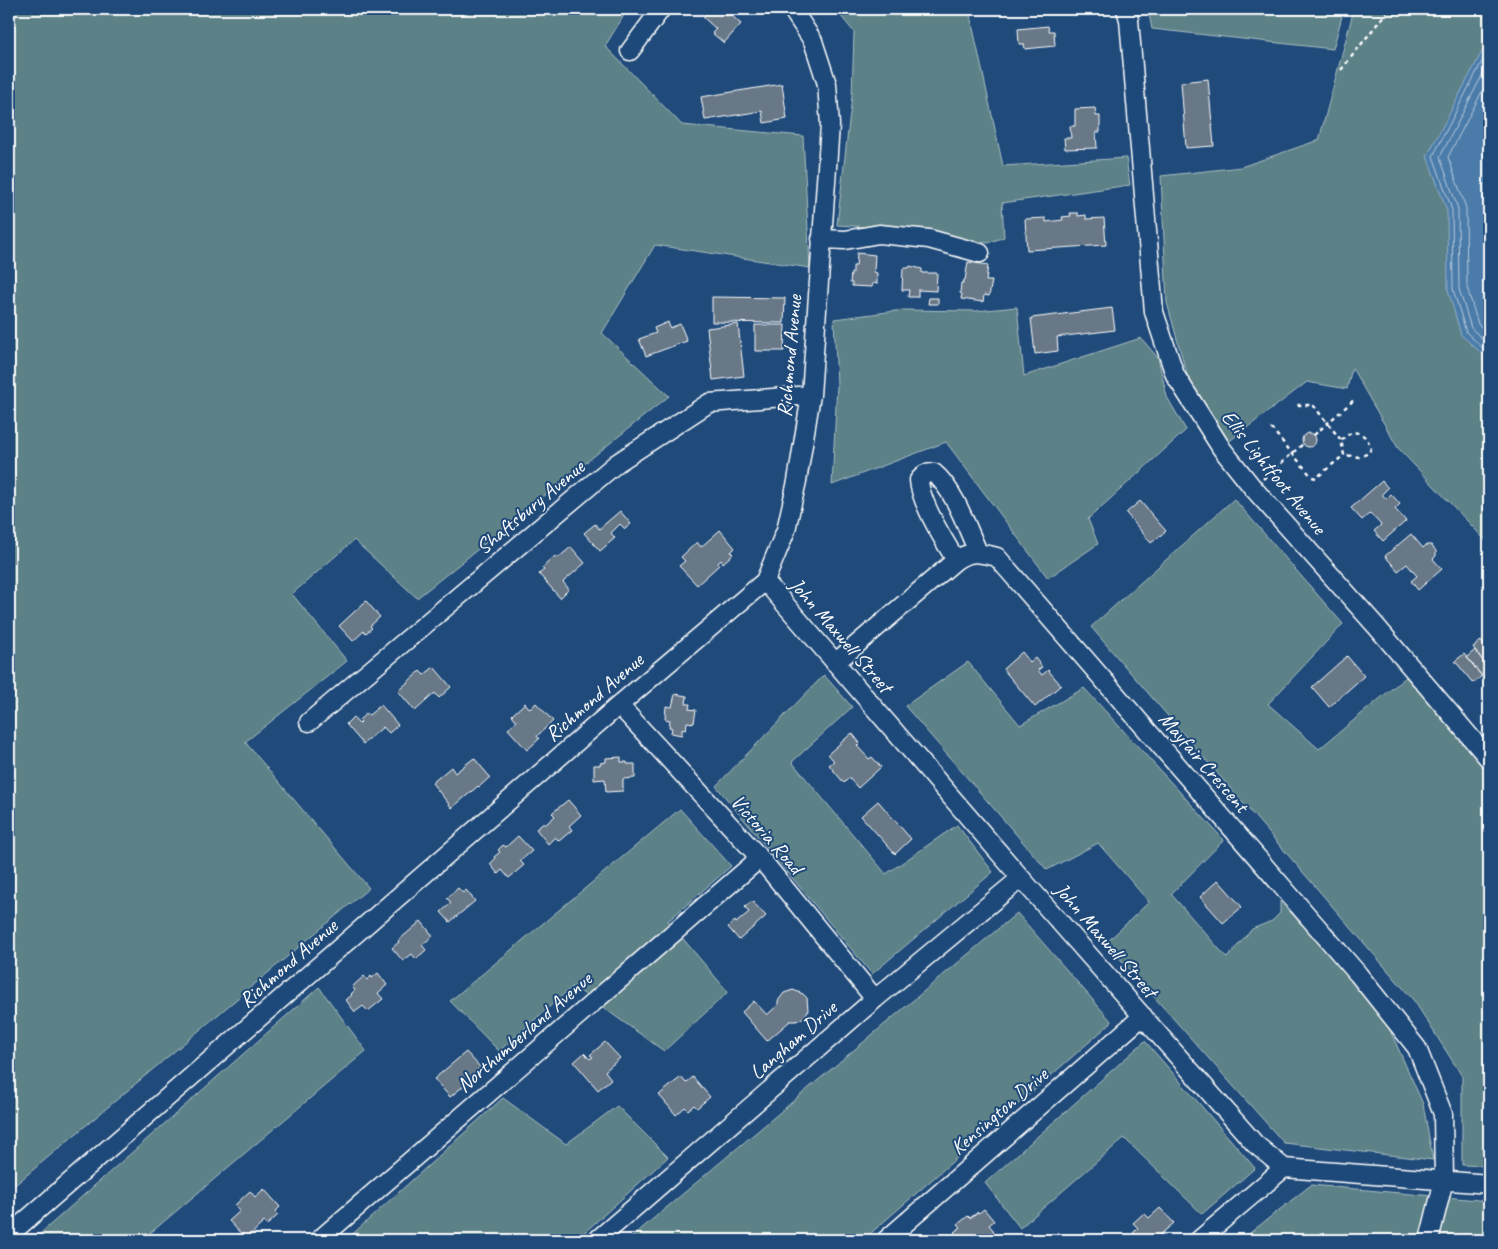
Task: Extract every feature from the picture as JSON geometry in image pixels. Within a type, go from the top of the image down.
[{"type":"street","points":[[630,51],[661,9]]},
{"type":"street","name":"Richmond Avenue","points":[[9,1235],[619,705],[765,581],[786,530],[797,481],[811,395],[830,125],[827,84],[813,41],[792,9]]},
{"type":"street","name":"Ellis Lightfoot Avenue","points":[[1126,9],[1129,20],[1154,312],[1175,374],[1222,449],[1253,488],[1376,626],[1489,759]]},
{"type":"street","points":[[821,239],[845,240],[879,234],[929,238],[980,253]]},
{"type":"street","name":"Shaftsbury Avenue","points":[[309,722],[617,463],[701,408],[709,403],[811,395]]},
{"type":"street","points":[[835,663],[956,560],[963,555],[978,552],[961,513],[942,480],[934,473],[925,474],[920,480],[920,489],[942,538],[956,560]]},
{"type":"street","name":"Mayfair Crescent","points":[[978,552],[997,557],[1351,966],[1416,1048],[1443,1114],[1444,1180],[1429,1240]]},
{"type":"street","name":"John Maxwell Street","points":[[765,581],[1021,878],[1255,1144],[1284,1168]]},
{"type":"street","name":"Victoria Road","points":[[619,705],[760,858],[875,998]]},
{"type":"street","name":"Northumberland Avenue","points":[[319,1240],[760,858]]},
{"type":"street","name":"Langham Drive","points":[[597,1240],[875,998],[1021,878]]},
{"type":"street","name":"Kensington Drive","points":[[886,1240],[1142,1016]]},
{"type":"street","points":[[1199,1240],[1284,1168],[1489,1184]]},
{"type":"path","points":[[1341,70],[1390,9]]},
{"type":"path","points":[[1314,435],[1355,399]]},
{"type":"path","points":[[1297,405],[1312,405],[1341,440],[1344,455]]},
{"type":"path","points":[[1271,428],[1312,477],[1316,478],[1344,455],[1359,457],[1369,453],[1371,448],[1368,439],[1361,433],[1352,432],[1341,440]]},
{"type":"path","points":[[1253,488],[1303,444]]},
{"type":"green space","points":[[9,9],[628,9],[605,46],[682,125],[803,136],[810,268],[655,245],[602,333],[669,396],[417,598],[354,540],[292,594],[347,661],[245,742],[369,888],[9,1190]]},
{"type":"green space","points":[[835,9],[983,9],[969,10],[1003,166],[1126,158],[1130,185],[1002,203],[1004,237],[988,243],[901,229],[837,225],[852,96],[854,32]]},
{"type":"green space","points":[[1148,9],[1344,9],[1333,49],[1152,29]]},
{"type":"green space","points":[[1354,9],[1489,9],[1489,544],[1398,448],[1352,368],[1347,389],[1307,382],[1227,443],[1189,382],[1167,303],[1161,176],[1241,167],[1319,140]]},
{"type":"green space","points":[[1017,307],[1024,376],[1141,338],[1158,358],[1167,397],[1186,430],[1088,519],[1098,544],[1048,578],[946,442],[832,485],[837,385],[834,319],[903,310],[976,311]]},
{"type":"green space","points":[[1234,499],[1343,624],[1268,704],[1319,749],[1406,677],[1489,765],[1489,1166],[1462,1165],[1462,1076],[1415,1002],[1091,627]]},
{"type":"green space","points":[[968,662],[1020,725],[1084,688],[1224,840],[1171,894],[1227,958],[1252,929],[1272,921],[1280,913],[1280,901],[1381,1010],[1423,1104],[1433,1160],[1284,1143],[1106,943],[1149,902],[1098,843],[1047,870],[905,706]]},
{"type":"green space","points":[[824,675],[852,707],[792,762],[886,874],[957,825],[993,872],[872,974],[716,786]]},
{"type":"green space","points":[[680,809],[731,866],[668,921],[728,992],[664,1051],[573,986],[499,1051],[450,1001]]},
{"type":"green space","points":[[1017,913],[1112,1022],[863,1240],[628,1240]]},
{"type":"green space","points":[[319,987],[366,1051],[142,1240],[33,1240]]},
{"type":"green space","points":[[1145,1041],[1255,1168],[1202,1214],[1124,1138],[1020,1228],[985,1183]]},
{"type":"green space","points":[[503,1098],[566,1144],[617,1106],[668,1157],[576,1240],[346,1240]]},
{"type":"green space","points":[[1311,1185],[1489,1201],[1489,1240],[1241,1240]]},
{"type":"water","points":[[1489,27],[1489,360],[1461,335],[1448,290],[1447,211],[1427,156],[1487,42]]},
{"type":"building","points":[[711,9],[719,9],[727,16],[730,14],[741,24],[724,43],[712,33],[716,29],[703,17]]},
{"type":"building","points":[[1048,26],[1049,31],[1054,31],[1055,46],[1025,49],[1024,44],[1019,44],[1018,29]]},
{"type":"building","points":[[1208,79],[1214,146],[1186,148],[1181,82]]},
{"type":"building","points":[[782,84],[787,119],[764,123],[762,111],[705,120],[701,97]]},
{"type":"building","points":[[1095,108],[1096,116],[1100,116],[1100,132],[1096,132],[1097,148],[1065,149],[1064,138],[1071,138],[1070,126],[1075,126],[1075,109]]},
{"type":"building","points":[[1070,213],[1078,213],[1078,216],[1086,215],[1086,219],[1104,218],[1106,245],[1027,250],[1025,219],[1046,218],[1046,222],[1063,220],[1062,217],[1071,216]]},
{"type":"building","points":[[857,253],[875,255],[874,272],[877,273],[877,284],[873,283],[872,287],[852,286],[852,283],[850,283],[853,266],[856,266]]},
{"type":"building","points":[[968,262],[988,265],[986,281],[992,281],[989,296],[984,295],[983,302],[961,299],[961,283],[965,280]]},
{"type":"building","points":[[910,266],[922,269],[922,273],[937,273],[936,291],[918,290],[918,297],[908,297],[909,290],[902,290],[903,268],[909,268]]},
{"type":"building","points":[[712,297],[785,298],[784,323],[712,322]]},
{"type":"building","points":[[929,298],[938,298],[938,304],[928,304]]},
{"type":"building","points":[[1112,308],[1115,330],[1057,337],[1058,351],[1035,354],[1031,318]]},
{"type":"building","points":[[668,322],[670,328],[680,324],[687,341],[646,356],[639,339],[656,333],[654,328]]},
{"type":"building","points":[[738,324],[744,376],[713,380],[707,328]]},
{"type":"building","points":[[755,325],[785,325],[784,351],[755,351]]},
{"type":"building","points":[[1309,433],[1314,435],[1316,440],[1314,445],[1309,447],[1304,445],[1302,440],[1304,435]]},
{"type":"building","points":[[1382,481],[1388,488],[1382,494],[1386,499],[1391,494],[1400,504],[1395,509],[1406,521],[1383,541],[1374,531],[1381,525],[1370,513],[1362,520],[1351,508]]},
{"type":"building","points":[[1140,501],[1166,531],[1151,543],[1126,513]]},
{"type":"building","points":[[620,511],[631,524],[625,529],[620,524],[611,533],[615,538],[600,551],[584,533],[595,524],[599,529]]},
{"type":"building","points":[[720,530],[735,548],[731,552],[733,554],[723,563],[721,560],[718,563],[719,565],[697,585],[679,566],[685,561],[681,557],[697,542],[701,547]]},
{"type":"building","points":[[1411,534],[1423,548],[1426,545],[1431,545],[1436,551],[1436,556],[1433,559],[1442,569],[1418,590],[1411,581],[1417,576],[1407,564],[1398,571],[1385,556]]},
{"type":"building","points":[[571,547],[585,563],[563,582],[569,589],[560,598],[539,574],[544,570],[542,568],[555,556],[558,558]]},
{"type":"building","points":[[366,601],[380,617],[370,626],[372,628],[366,633],[364,631],[353,641],[339,626]]},
{"type":"building","points":[[1481,641],[1489,651],[1489,669],[1473,647]]},
{"type":"building","points":[[1475,650],[1489,669],[1489,675],[1484,679],[1467,657]]},
{"type":"building","points":[[1022,652],[1030,662],[1035,658],[1042,667],[1038,670],[1042,675],[1048,670],[1061,685],[1035,707],[1003,669]]},
{"type":"building","points":[[1464,654],[1482,676],[1473,683],[1455,661]]},
{"type":"building","points":[[1347,656],[1364,676],[1329,707],[1312,687]]},
{"type":"building","points":[[434,667],[451,687],[439,698],[435,693],[415,711],[398,691],[420,671],[424,675]]},
{"type":"building","points":[[675,694],[687,696],[686,704],[690,704],[689,709],[696,710],[694,723],[687,722],[686,730],[682,729],[682,735],[671,733],[672,728],[669,727],[670,720],[665,719],[666,706],[672,707]]},
{"type":"building","points":[[525,703],[530,709],[536,703],[553,721],[537,736],[539,739],[527,750],[508,729],[517,721],[512,715]]},
{"type":"building","points":[[381,705],[398,725],[389,733],[383,727],[363,744],[346,724],[353,717],[359,724],[361,722],[359,720],[367,713],[369,715]]},
{"type":"building","points":[[852,733],[860,743],[857,746],[869,759],[872,757],[881,767],[858,788],[849,778],[844,783],[829,765],[834,761],[828,754]]},
{"type":"building","points":[[621,757],[621,762],[635,764],[635,778],[623,779],[623,791],[606,792],[605,779],[594,780],[594,765],[606,762],[606,758]]},
{"type":"building","points":[[474,758],[490,777],[452,808],[432,783],[451,767],[455,773]]},
{"type":"building","points":[[568,800],[581,815],[569,826],[572,830],[559,841],[555,837],[548,844],[536,829],[544,823],[545,825],[555,816],[552,813]]},
{"type":"building","points":[[878,801],[911,839],[895,854],[861,816]]},
{"type":"building","points":[[518,836],[532,851],[520,861],[524,865],[509,878],[502,870],[498,874],[490,864],[503,845],[506,847]]},
{"type":"building","points":[[1218,880],[1242,907],[1223,923],[1200,897]]},
{"type":"building","points":[[458,888],[463,893],[466,890],[475,901],[450,922],[441,912],[451,903],[447,898]]},
{"type":"building","points":[[752,901],[766,916],[739,940],[728,927],[749,912],[745,907]]},
{"type":"building","points":[[421,921],[433,936],[422,945],[426,950],[416,959],[412,954],[403,961],[392,948]]},
{"type":"building","points":[[378,973],[387,985],[378,993],[383,999],[368,1011],[363,1006],[355,1012],[346,1000],[355,990],[352,987],[364,976],[367,980]]},
{"type":"building","points":[[793,990],[807,998],[808,1010],[806,1015],[796,1021],[790,1021],[767,1041],[742,1012],[754,1001],[767,1015],[778,1005],[778,1001],[784,993]]},
{"type":"building","points":[[605,1042],[620,1058],[605,1071],[611,1079],[598,1090],[574,1062],[584,1053],[590,1059],[593,1057],[590,1055]]},
{"type":"building","points":[[466,1052],[481,1068],[450,1097],[434,1079]]},
{"type":"building","points":[[681,1077],[686,1083],[693,1077],[710,1097],[697,1108],[694,1105],[688,1110],[685,1107],[676,1115],[659,1095]]},
{"type":"building","points":[[264,1189],[280,1207],[275,1212],[278,1215],[267,1225],[264,1222],[246,1239],[229,1221],[240,1211],[235,1205],[250,1191],[255,1197]]},
{"type":"building","points":[[1160,1208],[1174,1223],[1154,1240],[1140,1240],[1133,1233],[1138,1228],[1133,1223],[1144,1213],[1149,1218]]},
{"type":"building","points":[[984,1209],[994,1221],[989,1225],[994,1231],[983,1240],[979,1238],[976,1240],[961,1240],[954,1232],[961,1227],[958,1224],[968,1216],[970,1218]]}]
